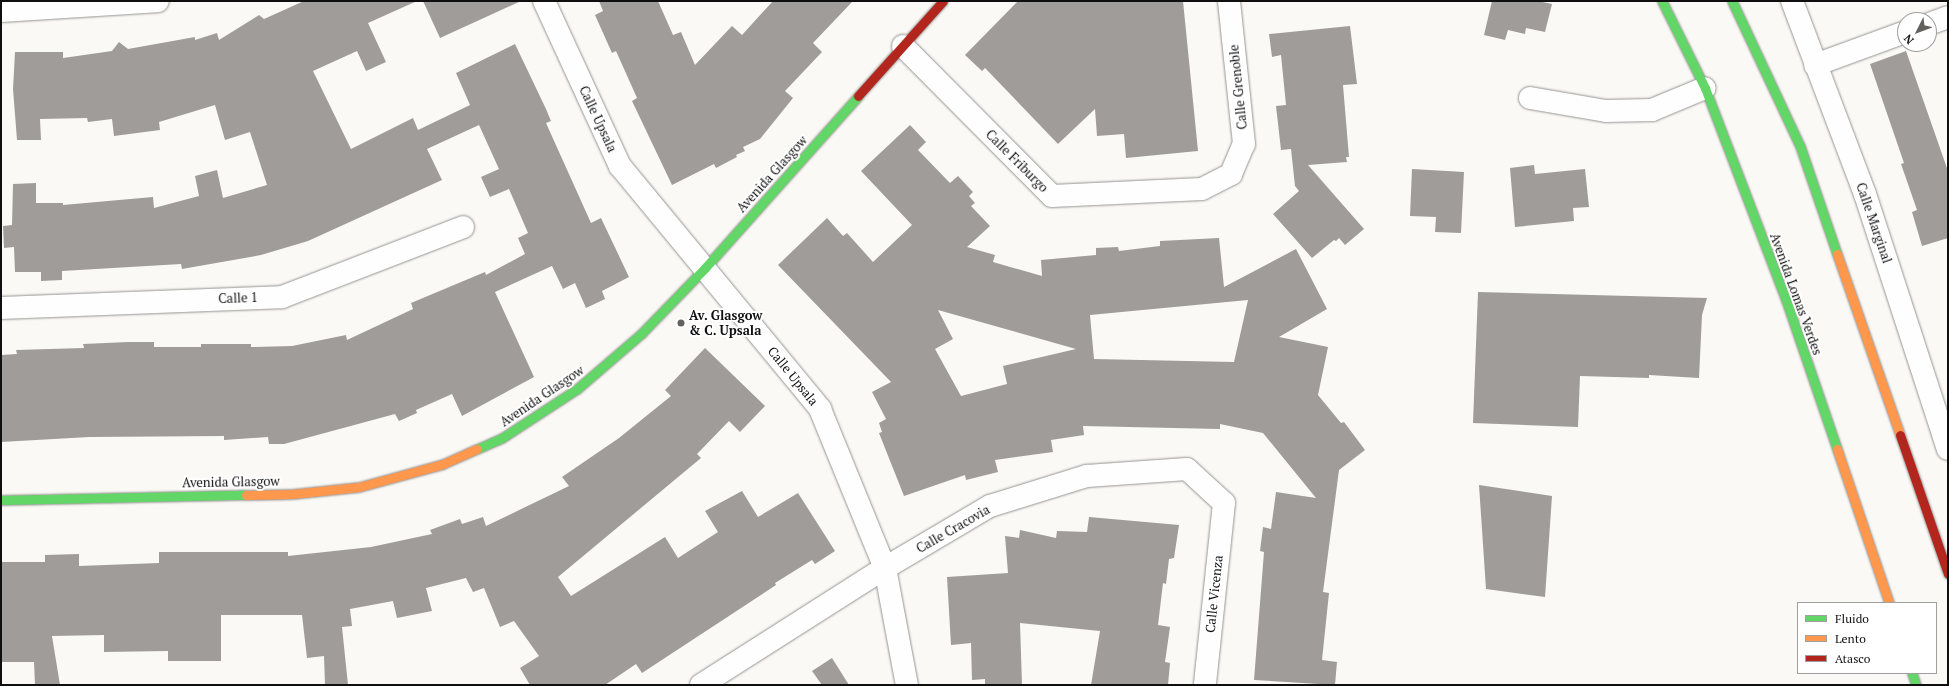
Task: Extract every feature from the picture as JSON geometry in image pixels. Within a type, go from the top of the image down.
[{"type":"main road","name":"Avenida Glasgow","points":[[1,500],[292,494],[359,487],[443,464],[502,438],[577,390],[642,333],[705,268],[943,1]]},
{"type":"main road","name":"Avenida Lomas Verdes","points":[[1662,1],[1705,88],[1786,300],[1889,602]]},
{"type":"main road","points":[[1732,1],[1800,146],[1948,574]]},
{"type":"main road","points":[[1912,674],[1916,685]]},
{"type":"street","points":[[1,11],[158,1]]},
{"type":"street","name":"Calle Upsala","points":[[544,1],[620,166],[820,409],[885,568],[907,685]]},
{"type":"street","name":"Calle Grenoble","points":[[1229,1],[1244,144],[1232,172]]},
{"type":"street","name":"Calle Marginal","points":[[1792,1],[1865,194],[1948,449]]},
{"type":"street","points":[[1937,21],[1948,17]]},
{"type":"street","points":[[1815,65],[1897,35]]},
{"type":"street","name":"Calle Friburgo","points":[[902,46],[1052,196],[1202,190],[1232,172]]},
{"type":"street","points":[[1530,98],[1606,111],[1652,110],[1705,88]]},
{"type":"street","name":"Calle 1","points":[[1,308],[282,297],[463,227]]},
{"type":"street","name":"Calle Cracovia","points":[[701,685],[885,568],[990,506],[1087,476],[1187,469],[1224,503]]},
{"type":"street","name":"Calle Vicenza","points":[[1205,685],[1224,503]]},
{"type":"building","points":[[304,1],[417,1],[368,23],[386,62],[366,71],[357,51],[313,71],[351,149],[413,118],[418,130],[470,105],[456,73],[515,44],[546,109],[551,121],[546,123],[591,223],[601,218],[629,277],[602,291],[605,299],[586,308],[575,283],[563,289],[552,266],[495,292],[534,377],[462,416],[452,394],[416,410],[417,413],[399,421],[395,414],[284,444],[269,444],[268,437],[224,440],[224,436],[89,437],[1,442],[1,355],[17,354],[16,350],[84,348],[83,344],[128,342],[154,342],[154,347],[201,347],[201,344],[251,344],[251,347],[292,346],[346,335],[347,340],[413,309],[411,303],[485,272],[486,275],[525,254],[518,238],[528,233],[509,189],[490,197],[481,177],[499,169],[479,125],[427,149],[442,180],[308,241],[261,255],[182,269],[181,264],[62,271],[62,280],[41,281],[41,272],[15,272],[14,247],[4,248],[3,226],[12,225],[13,184],[36,183],[36,203],[63,203],[63,205],[153,197],[154,208],[199,196],[195,176],[217,170],[223,198],[267,185],[250,132],[225,140],[215,105],[159,122],[160,130],[114,136],[112,119],[88,122],[87,118],[40,119],[41,140],[17,140],[13,89],[15,52],[63,52],[63,58],[112,51],[119,42],[128,49],[195,37],[195,40],[217,33],[219,40],[259,15],[264,19]]},
{"type":"building","points":[[423,1],[521,1],[440,38]]},
{"type":"building","points":[[599,1],[658,1],[673,35],[681,32],[695,65],[732,26],[742,35],[773,1],[853,1],[813,43],[822,52],[785,91],[793,98],[760,139],[743,147],[745,151],[716,168],[714,164],[672,185],[632,101],[637,98],[616,51],[612,53],[595,15],[603,11]]},
{"type":"building","points":[[1018,1],[1183,1],[1198,151],[1126,158],[1124,134],[1097,136],[1095,109],[1058,144],[985,68],[982,71],[965,55]]},
{"type":"building","points":[[1492,1],[1538,1],[1552,4],[1545,32],[1526,28],[1525,34],[1508,30],[1505,40],[1484,35]]},
{"type":"building","points":[[1350,26],[1357,84],[1343,85],[1349,157],[1346,157],[1347,162],[1308,165],[1364,229],[1345,245],[1339,238],[1336,241],[1334,240],[1312,258],[1273,214],[1299,191],[1295,186],[1291,149],[1281,150],[1276,106],[1286,105],[1281,55],[1272,57],[1269,34]]},
{"type":"building","points":[[1906,52],[1948,171],[1948,238],[1922,246],[1912,212],[1917,210],[1901,164],[1904,163],[1870,64]]},
{"type":"building","points":[[910,125],[926,142],[918,150],[950,183],[958,176],[973,192],[969,196],[975,203],[971,206],[990,226],[967,247],[995,255],[993,262],[1042,276],[1041,260],[1096,255],[1096,248],[1118,247],[1119,251],[1160,246],[1160,241],[1219,238],[1224,287],[1296,249],[1327,309],[1279,337],[1328,347],[1318,395],[1341,423],[1344,422],[1365,450],[1339,470],[1323,592],[1329,593],[1322,660],[1337,662],[1335,685],[1254,680],[1264,552],[1260,551],[1263,527],[1271,529],[1276,492],[1316,498],[1263,433],[1220,424],[1220,429],[1083,426],[1084,435],[1051,440],[1053,452],[995,460],[998,472],[966,480],[965,475],[904,496],[879,433],[882,432],[879,423],[886,419],[872,392],[891,382],[778,265],[827,218],[843,236],[847,233],[873,262],[912,225],[861,171]],"holes":[[[1248,300],[1234,362],[1094,359],[1090,315]],[[938,310],[1076,349],[1003,366],[1007,384],[961,396],[935,349],[953,339]]]},
{"type":"building","points":[[1534,165],[1535,174],[1585,169],[1589,207],[1573,208],[1574,221],[1515,227],[1510,168]]},
{"type":"building","points":[[1412,169],[1464,172],[1461,233],[1435,232],[1436,217],[1410,216]]},
{"type":"building","points":[[1478,292],[1707,298],[1702,315],[1699,378],[1649,375],[1649,378],[1580,376],[1578,427],[1473,423]]},
{"type":"building","points":[[705,348],[765,406],[740,432],[729,421],[697,454],[701,458],[558,577],[571,596],[665,537],[678,558],[718,532],[705,511],[742,491],[758,517],[798,493],[835,551],[815,564],[812,560],[775,583],[776,585],[642,673],[636,664],[605,685],[530,685],[520,668],[539,656],[514,621],[500,627],[484,588],[473,592],[466,578],[426,588],[432,611],[397,618],[393,601],[350,609],[352,626],[342,627],[348,685],[325,685],[324,656],[307,658],[302,615],[221,615],[221,661],[168,661],[168,651],[104,652],[104,635],[52,636],[60,685],[35,685],[34,662],[1,662],[1,562],[45,562],[45,555],[79,554],[79,566],[159,563],[159,552],[288,552],[288,556],[371,547],[432,534],[430,530],[460,519],[462,524],[483,517],[486,526],[569,486],[562,477],[619,438],[671,396],[665,390]]},
{"type":"building","points":[[1479,485],[1552,496],[1545,597],[1486,589]]},
{"type":"building","points":[[1089,517],[1179,525],[1174,558],[1169,559],[1166,584],[1163,583],[1158,625],[1170,627],[1165,662],[1170,663],[1168,685],[1091,685],[1100,631],[1020,623],[1022,685],[985,685],[985,679],[972,680],[971,643],[951,645],[947,577],[1008,573],[1005,536],[1019,538],[1020,530],[1056,538],[1057,531],[1087,532]]},
{"type":"building","points":[[832,658],[849,685],[822,685],[812,671]]},
{"type":"traffic: fast","points":[[1662,1],[1705,88],[1786,300],[1837,449]]},
{"type":"traffic: fast","points":[[1732,1],[1800,146],[1837,254]]},
{"type":"traffic: fast","points":[[477,449],[502,438],[577,389],[642,333],[705,268],[858,96]]},
{"type":"traffic: fast","points":[[1,500],[246,495]]},
{"type":"traffic: fast","points":[[1912,674],[1916,685]]},
{"type":"traffic: slow","points":[[1837,254],[1900,435]]},
{"type":"traffic: slow","points":[[246,495],[292,494],[359,487],[443,464],[477,449]]},
{"type":"traffic: slow","points":[[1837,449],[1889,602]]},
{"type":"traffic: jam","points":[[858,96],[943,1]]},
{"type":"traffic: jam","points":[[1900,435],[1948,574]]},
{"type":"place","name":"Av. Glasgow & C. Upsala","points":[[681,323]]}]
